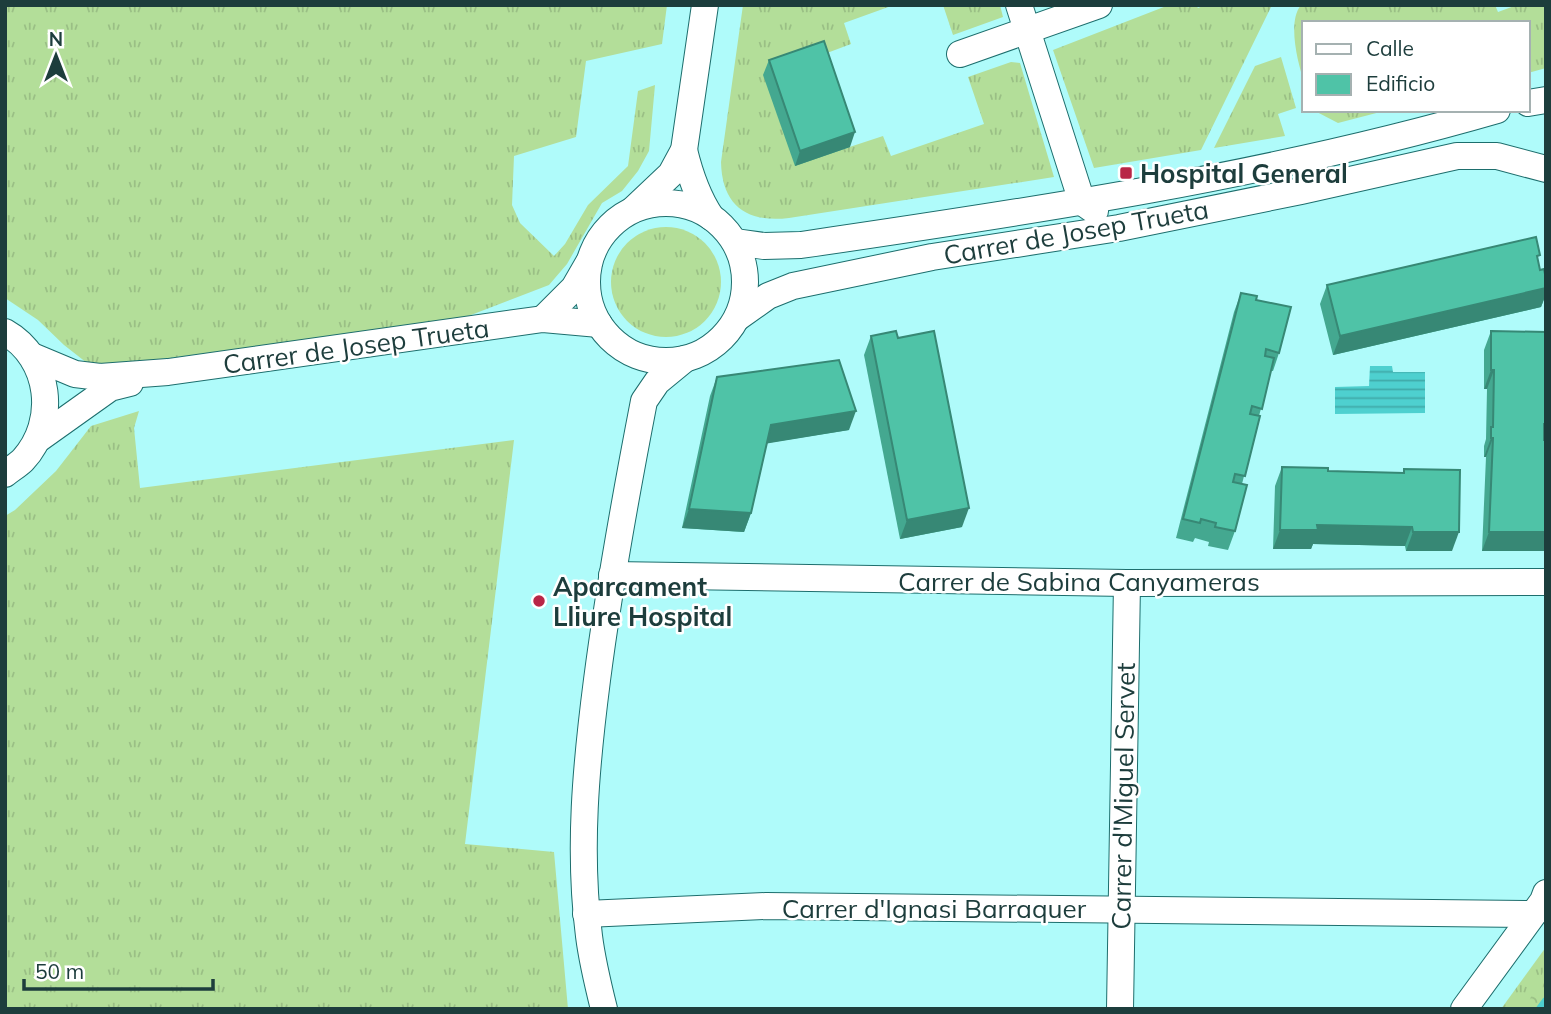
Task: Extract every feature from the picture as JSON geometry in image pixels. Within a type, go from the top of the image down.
[{"type":"street","points":[[543,319],[574,288],[599,240],[614,223],[633,210],[671,174],[684,150],[705,5]]},
{"type":"street","points":[[960,54],[1023,17],[1099,5]]},
{"type":"street","points":[[1023,17],[1082,202],[1119,228]]},
{"type":"street","name":"Carrer de Josep Trueta","points":[[735,242],[764,246],[801,245],[1082,202],[1348,149],[1489,112]]},
{"type":"street","points":[[684,150],[694,186],[711,217]]},
{"type":"street","name":"Carrer de Josep Trueta","points":[[737,318],[768,296],[793,286],[932,257],[1119,228],[1457,156],[1497,156],[1546,169]]},
{"type":"street","points":[[932,257],[962,237],[1052,223],[1065,218],[1082,202]]},
{"type":"street","points":[[604,1009],[586,914],[583,816],[586,769],[612,575],[644,401],[657,382],[685,359],[706,350],[724,337],[737,318],[745,293],[744,267],[735,242],[711,217],[687,205],[659,203],[633,210]]},
{"type":"street","points":[[590,261],[587,282],[590,304],[599,324],[617,344],[633,369],[644,401]]},
{"type":"street","name":"Carrer de Josep Trueta","points":[[32,356],[75,374],[100,377],[169,372],[543,319],[599,324]]},
{"type":"street","points":[[5,332],[15,337],[32,356],[42,376],[46,397],[44,419],[37,440],[22,461],[5,474]]},
{"type":"street","points":[[617,344],[637,355],[661,361],[685,359]]},
{"type":"street","name":"Carrer de Josep Trueta","points":[[37,440],[110,388],[169,372]]},
{"type":"street","name":"Carrer de Sabina Canyameras","points":[[612,575],[1127,583],[1546,582]]},
{"type":"street","name":"Carrer d'Miguel Servet","points":[[1120,1009],[1127,583]]},
{"type":"street","points":[[1464,1009],[1542,901]]},
{"type":"street","name":"Carrer d'Ignasi Barraquer","points":[[586,914],[766,906],[1122,909],[1542,901]]},
{"type":"green space","points":[[5,5],[667,5],[662,44],[586,61],[576,137],[514,156],[512,205],[520,223],[554,256],[565,244],[588,205],[628,166],[638,91],[655,85],[649,151],[622,191],[602,203],[567,264],[549,285],[458,320],[109,366],[87,363],[38,320],[5,298]]},
{"type":"green space","points":[[743,5],[894,5],[844,23],[851,44],[819,56],[795,165],[883,136],[891,156],[984,124],[968,77],[1011,62],[1020,63],[1054,177],[789,218],[761,218],[749,214],[732,200],[726,190],[721,162]]},
{"type":"green space","points":[[943,5],[1000,5],[1003,17],[953,35]]},
{"type":"green space","points":[[1169,5],[1196,5],[1198,8],[1205,5],[1272,5],[1201,150],[1094,168],[1053,50]]},
{"type":"green space","points":[[1301,5],[1495,5],[1498,12],[1517,5],[1546,5],[1546,68],[1530,72],[1530,21],[1302,21],[1302,74],[1294,32],[1297,12]]},
{"type":"green space","points":[[1281,57],[1296,108],[1278,114],[1285,136],[1214,148],[1255,66]]},
{"type":"green space","points":[[1317,112],[1380,112],[1338,123]]},
{"type":"green space","points":[[666,227],[687,231],[705,243],[717,261],[721,282],[717,303],[705,321],[687,333],[666,337],[645,333],[627,321],[615,303],[611,282],[615,261],[627,243],[645,231]]},
{"type":"green space","points":[[139,411],[134,428],[140,488],[514,440],[465,844],[554,852],[568,1009],[5,1009],[5,516],[15,510],[56,471],[91,426]]},
{"type":"green space","points":[[1546,947],[1546,1009],[1501,1009]]},
{"type":"green space","points":[[1546,966],[1546,1009],[1525,1009]]},
{"type":"water","points":[[1370,366],[1392,366],[1393,372],[1425,372],[1425,413],[1335,414],[1335,387],[1369,386]]},
{"type":"building","points":[[824,41],[855,132],[800,151],[769,60]]},
{"type":"building","points":[[1536,237],[1540,255],[1537,256],[1540,270],[1544,269],[1546,288],[1340,336],[1327,285]]},
{"type":"building","points":[[1241,293],[1257,296],[1256,300],[1291,307],[1279,353],[1266,349],[1265,356],[1274,358],[1262,409],[1252,406],[1250,414],[1260,416],[1245,476],[1235,474],[1233,482],[1247,485],[1235,531],[1215,527],[1216,523],[1201,519],[1200,523],[1183,519]]},
{"type":"building","points":[[896,331],[898,338],[934,331],[969,508],[907,520],[871,336]]},
{"type":"building","points":[[1491,331],[1546,332],[1546,532],[1489,532],[1494,370],[1491,370]]},
{"type":"building","points":[[839,360],[856,411],[771,425],[751,513],[689,509],[717,377]]},
{"type":"building","points":[[1282,467],[1404,473],[1404,469],[1460,470],[1459,532],[1413,532],[1412,527],[1317,525],[1318,530],[1280,530]]},
{"type":"waterway","points":[[1540,1009],[1546,1001]]},
{"type":"place","name":"Hospital General","points":[[1126,173]]},
{"type":"place","name":"Aparcament Lliure Hospital","points":[[539,601]]}]
